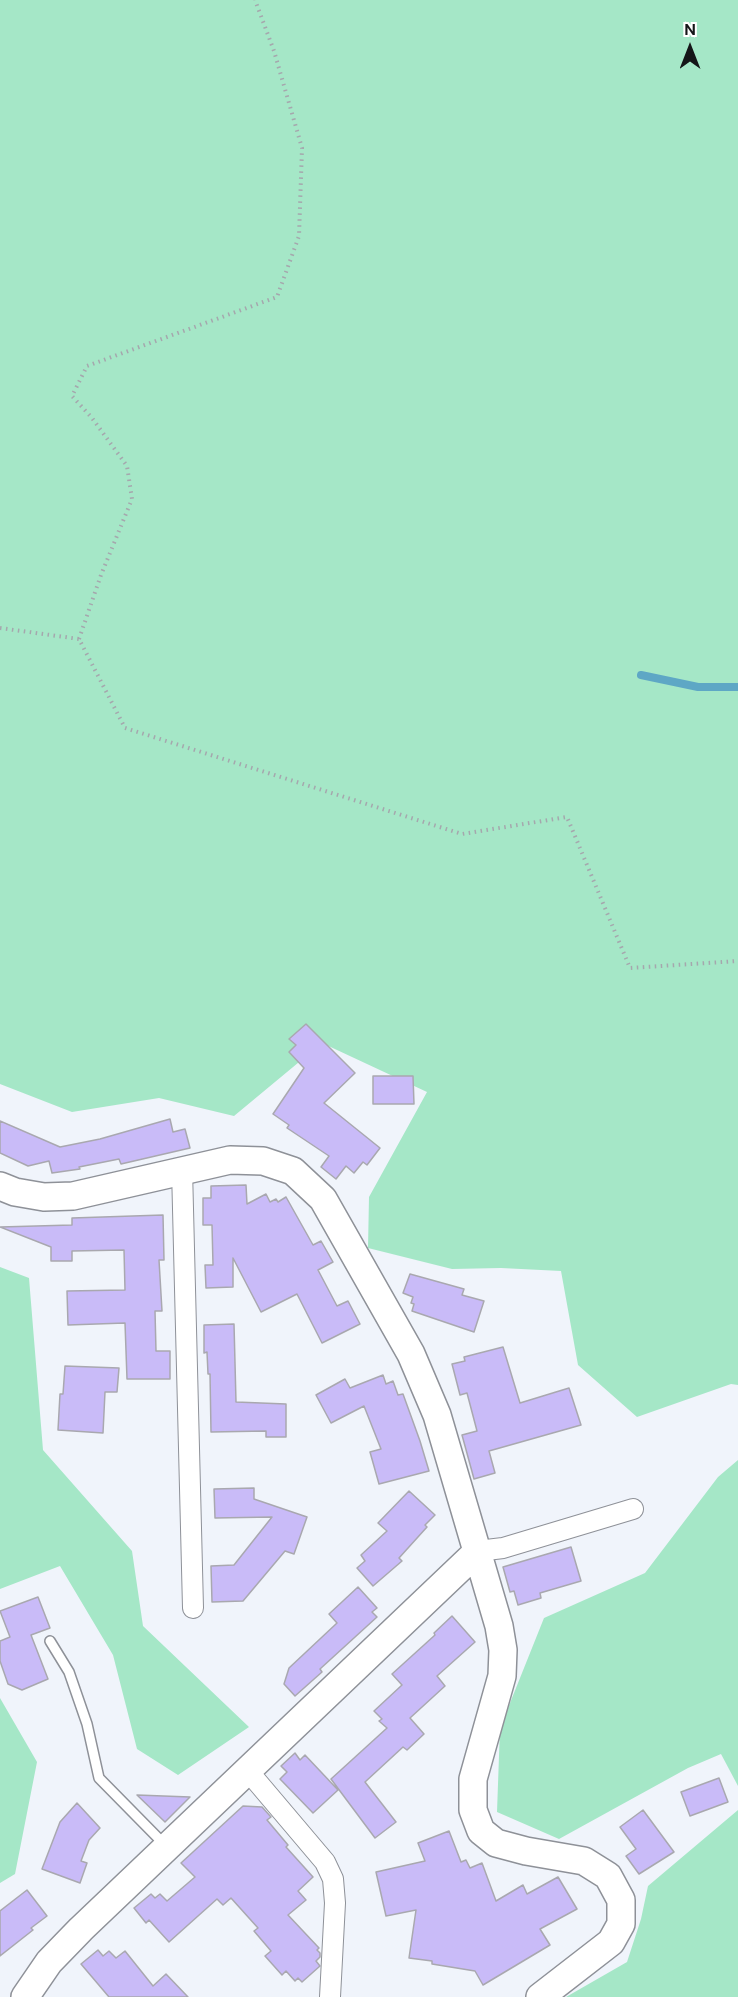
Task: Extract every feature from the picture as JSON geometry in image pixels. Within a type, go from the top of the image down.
[{"type":"street","points":[[0,1186],[35,1196],[73,1196],[230,1160],[263,1161],[293,1171],[323,1199],[411,1354],[437,1415],[499,1626],[502,1676],[473,1779],[473,1810],[481,1831],[496,1843],[526,1851],[584,1861],[608,1876],[621,1900],[621,1924],[611,1942],[540,1997]]},
{"type":"street","points":[[182,1170],[194,1608]]},
{"type":"street","points":[[25,1997],[49,1962],[73,1937],[478,1551],[503,1548],[633,1509]]},
{"type":"street","points":[[248,1771],[325,1862],[333,1879],[335,1903],[330,1997]]},
{"type":"lane","points":[[50,1641],[69,1672],[87,1724],[99,1779],[168,1847]]},
{"type":"path","points":[[255,0],[274,51],[302,148],[299,236],[276,297],[87,366],[72,396],[92,418],[127,466],[132,499],[101,575],[79,639],[125,728],[462,834],[567,817],[630,968],[738,961]]},
{"type":"path","points":[[0,628],[79,639]]},
{"type":"green space","points":[[0,0],[738,0],[738,1385],[731,1384],[637,1417],[578,1365],[561,1271],[501,1268],[452,1269],[368,1248],[369,1197],[427,1092],[322,1043],[234,1116],[159,1098],[72,1112],[0,1084]]},
{"type":"green space","points":[[0,1267],[29,1278],[43,1450],[132,1551],[143,1626],[249,1727],[178,1775],[137,1749],[113,1655],[60,1566],[0,1589]]},
{"type":"green space","points":[[738,1460],[738,1786],[721,1754],[688,1768],[559,1839],[497,1812],[500,1728],[544,1618],[645,1573],[718,1477]]},
{"type":"green space","points":[[0,1698],[37,1762],[15,1874],[0,1883]]},
{"type":"green space","points":[[738,1810],[738,1997],[566,1997],[627,1962],[641,1919],[648,1886]]},
{"type":"building","points":[[306,1024],[355,1073],[324,1103],[380,1148],[367,1165],[363,1162],[354,1173],[346,1166],[336,1179],[321,1167],[329,1156],[287,1128],[289,1125],[273,1114],[304,1068],[289,1052],[296,1045],[289,1039]]},
{"type":"building","points":[[373,1076],[413,1076],[414,1104],[373,1104]]},
{"type":"building","points":[[170,1119],[173,1132],[185,1129],[190,1148],[121,1164],[119,1159],[79,1167],[80,1169],[52,1173],[49,1161],[28,1166],[0,1153],[0,1121],[60,1147],[100,1139]]},
{"type":"building","points":[[246,1185],[247,1204],[266,1194],[270,1202],[276,1199],[278,1202],[286,1197],[313,1245],[321,1241],[333,1262],[318,1270],[337,1306],[348,1301],[360,1324],[322,1343],[297,1294],[261,1312],[233,1258],[233,1287],[206,1288],[205,1265],[213,1265],[212,1225],[203,1225],[203,1198],[211,1198],[211,1186]]},
{"type":"building","points":[[163,1215],[164,1260],[159,1260],[162,1311],[155,1311],[156,1351],[170,1351],[170,1379],[127,1379],[125,1323],[68,1325],[67,1291],[125,1290],[124,1250],[72,1251],[72,1261],[51,1261],[51,1247],[0,1227],[72,1225],[72,1218]]},
{"type":"building","points":[[410,1274],[464,1289],[462,1295],[484,1301],[474,1332],[412,1311],[413,1297],[403,1293]]},
{"type":"building","points":[[234,1324],[236,1402],[286,1404],[286,1437],[266,1437],[266,1431],[211,1432],[210,1374],[208,1374],[207,1352],[204,1353],[204,1325]]},
{"type":"building","points":[[503,1347],[520,1403],[569,1388],[581,1425],[489,1451],[495,1473],[474,1479],[462,1435],[477,1431],[467,1393],[460,1395],[452,1364],[465,1361],[464,1357]]},
{"type":"building","points":[[65,1366],[119,1368],[117,1392],[105,1392],[103,1433],[58,1430],[60,1394],[63,1394]]},
{"type":"building","points":[[383,1375],[386,1384],[393,1381],[398,1395],[403,1394],[429,1471],[379,1484],[370,1452],[381,1449],[364,1406],[331,1423],[316,1395],[345,1379],[350,1388]]},
{"type":"building","points":[[254,1488],[254,1499],[307,1517],[294,1554],[285,1551],[243,1601],[212,1602],[211,1566],[234,1565],[272,1517],[215,1518],[214,1489]]},
{"type":"building","points":[[409,1491],[435,1515],[399,1558],[402,1561],[373,1586],[357,1568],[365,1561],[361,1555],[387,1531],[378,1523]]},
{"type":"building","points":[[571,1547],[581,1581],[540,1593],[541,1598],[518,1605],[514,1591],[510,1592],[503,1567]]},
{"type":"building","points":[[358,1587],[377,1608],[372,1612],[377,1617],[320,1669],[322,1672],[295,1696],[284,1684],[289,1668],[337,1623],[329,1614]]},
{"type":"building","points":[[38,1597],[50,1628],[31,1635],[48,1679],[22,1690],[8,1684],[0,1661],[0,1641],[10,1637],[0,1611]]},
{"type":"building","points":[[452,1616],[475,1642],[437,1676],[445,1686],[410,1718],[424,1734],[407,1750],[403,1747],[365,1782],[396,1822],[375,1838],[331,1779],[387,1728],[379,1721],[382,1719],[374,1711],[402,1685],[392,1674],[435,1635],[434,1633]]},
{"type":"building","points":[[295,1753],[300,1760],[305,1755],[338,1790],[313,1813],[280,1779],[287,1772],[281,1766]]},
{"type":"building","points":[[719,1778],[728,1802],[690,1816],[681,1792]]},
{"type":"building","points":[[137,1795],[190,1797],[165,1822]]},
{"type":"building","points":[[77,1803],[100,1828],[89,1840],[81,1861],[87,1863],[80,1883],[42,1869],[60,1822]]},
{"type":"building","points":[[243,1806],[262,1807],[271,1817],[267,1820],[288,1845],[286,1847],[313,1877],[298,1891],[306,1900],[288,1915],[319,1948],[317,1950],[320,1957],[316,1961],[320,1966],[302,1982],[298,1978],[295,1981],[286,1971],[282,1975],[265,1956],[271,1951],[254,1931],[258,1928],[231,1898],[223,1905],[217,1899],[169,1942],[149,1920],[146,1923],[134,1908],[151,1894],[155,1898],[160,1894],[167,1901],[195,1877],[181,1863]]},
{"type":"building","points":[[643,1810],[674,1852],[639,1874],[626,1856],[636,1849],[620,1827]]},
{"type":"building","points":[[449,1831],[461,1862],[466,1860],[470,1868],[482,1863],[496,1901],[523,1885],[527,1894],[558,1877],[577,1909],[540,1929],[550,1945],[483,1985],[475,1971],[409,1958],[416,1910],[386,1916],[376,1872],[425,1861],[418,1843]]},
{"type":"building","points":[[27,1890],[47,1916],[0,1956],[0,1911]]},
{"type":"building","points":[[98,1950],[103,1956],[109,1951],[116,1958],[125,1951],[153,1986],[166,1974],[188,1997],[109,1997],[81,1964]]},
{"type":"waterway","points":[[641,675],[698,687],[738,687]]}]
